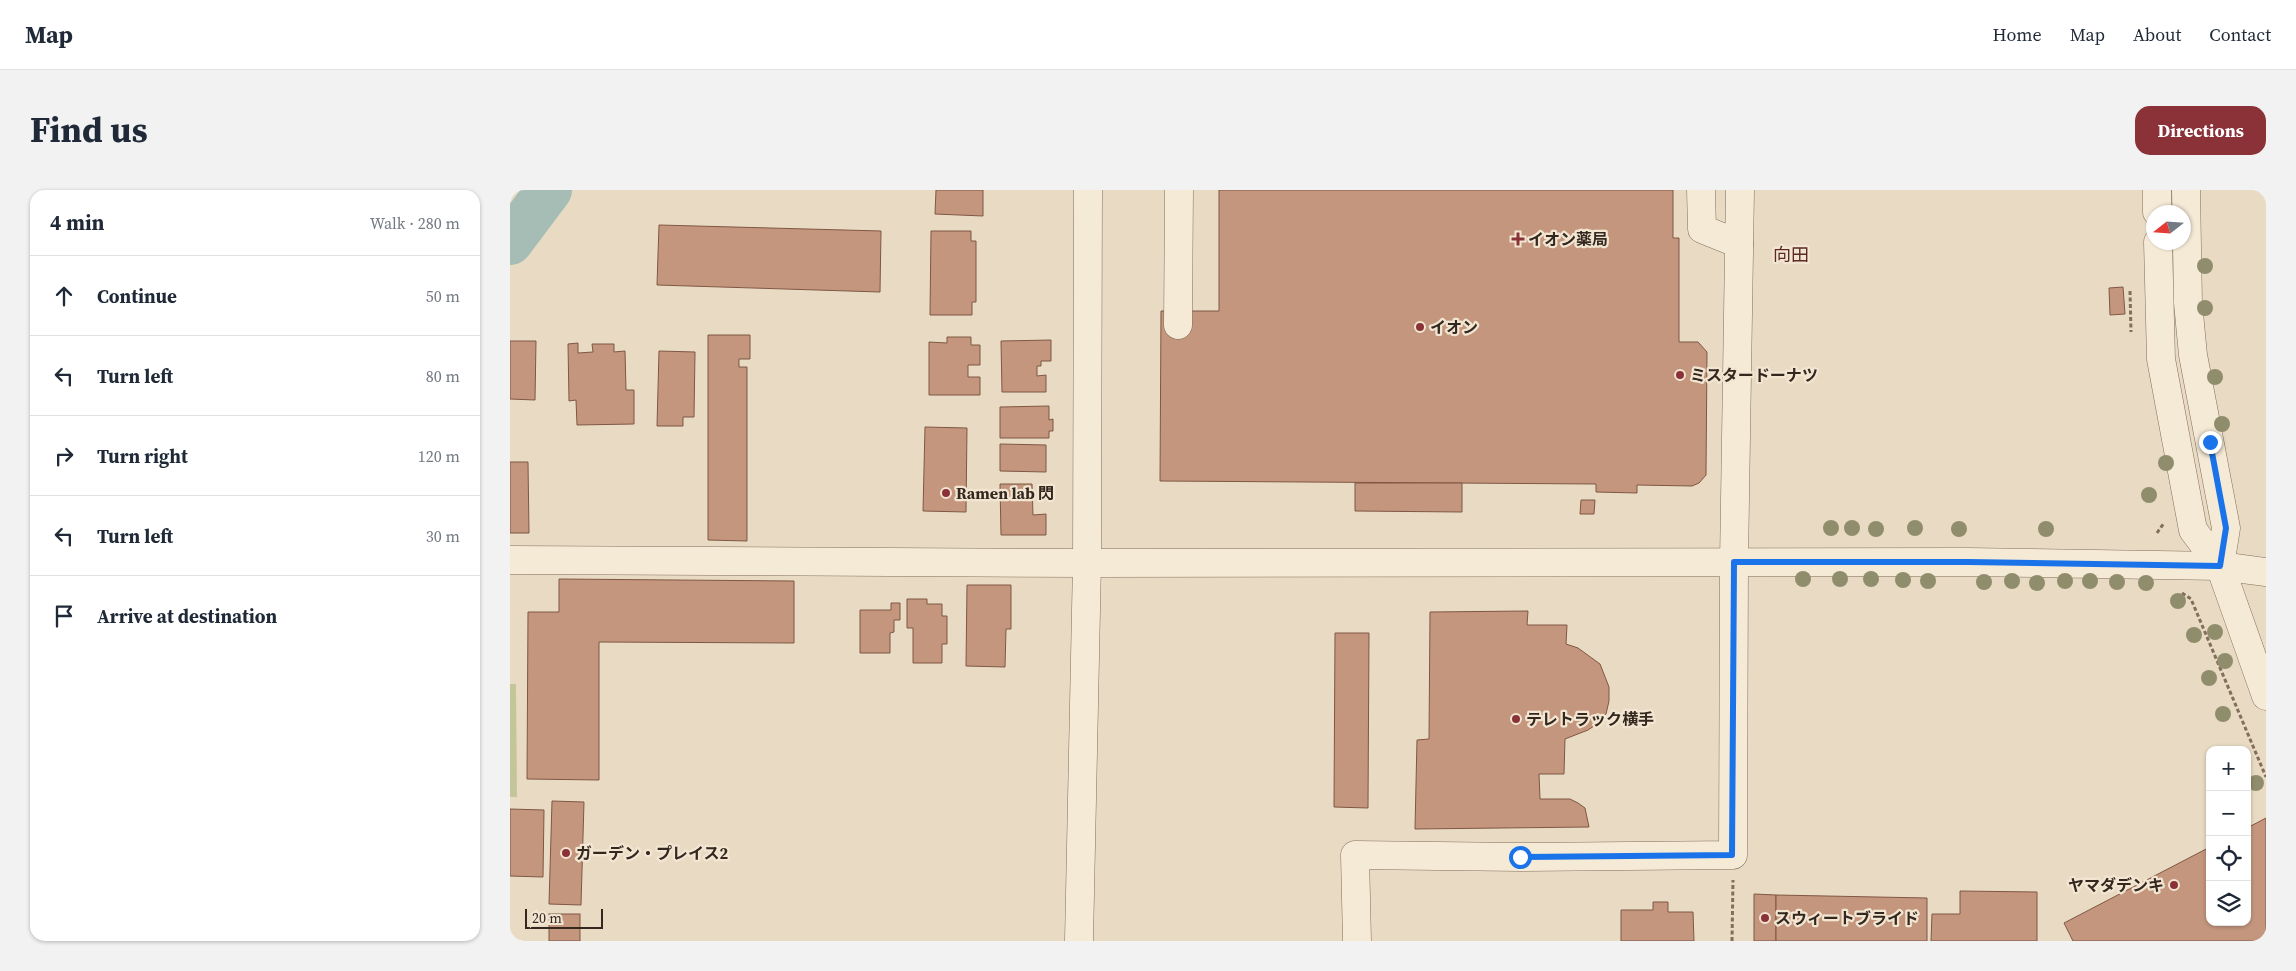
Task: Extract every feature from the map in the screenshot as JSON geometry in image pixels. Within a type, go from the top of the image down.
[{"type":"street","points":[[1079,941],[1086,563],[1088,190]]},
{"type":"street","points":[[1178,325],[1179,190]]},
{"type":"street","points":[[1701,190],[1702,229],[1739,244]]},
{"type":"street","points":[[1357,941],[1355,855],[1520,857],[1732,855],[1734,562],[1740,190]]},
{"type":"street","points":[[2157,190],[2157,205]]},
{"type":"street","points":[[2186,190],[2188,303],[2193,355],[2226,528],[2220,566]]},
{"type":"street","points":[[2158,250],[2161,359],[2194,530],[2220,566],[2266,696]]},
{"type":"street","points":[[510,560],[1086,563],[1968,562],[2220,566],[2266,572]]},
{"type":"path","points":[[2180,592],[2191,599],[2266,777]]},
{"type":"path","points":[[1732,855],[1732,941]]},
{"type":"green space","points":[[510,684],[516,684],[517,797],[510,797]]},
{"type":"building","points":[[936,190],[983,190],[983,216],[935,214]]},
{"type":"building","name":"イオン","points":[[1219,190],[1673,190],[1673,238],[1679,238],[1679,342],[1698,342],[1707,352],[1706,475],[1699,483],[1692,486],[1637,485],[1637,493],[1596,492],[1596,484],[1160,481],[1161,311],[1219,311]]},
{"type":"building","points":[[659,225],[881,231],[880,292],[657,285]]},
{"type":"building","points":[[931,231],[971,231],[971,241],[976,241],[976,302],[972,302],[972,315],[930,315]]},
{"type":"building","points":[[2123,287],[2125,314],[2110,315],[2109,288]]},
{"type":"building","points":[[708,335],[750,335],[750,359],[739,359],[739,367],[747,367],[747,541],[708,540]]},
{"type":"building","points":[[947,337],[971,337],[971,345],[980,345],[980,365],[968,365],[968,377],[980,377],[980,395],[929,395],[929,342],[947,343]]},
{"type":"building","points":[[1051,340],[1051,361],[1041,361],[1041,366],[1037,366],[1037,376],[1046,375],[1046,392],[1002,392],[1001,341]]},
{"type":"building","points":[[510,341],[536,341],[535,400],[510,399]]},
{"type":"building","points":[[578,343],[578,353],[593,352],[592,344],[614,344],[614,352],[625,351],[626,390],[634,390],[634,424],[577,425],[576,400],[569,401],[568,344]]},
{"type":"building","points":[[659,351],[695,352],[694,417],[683,417],[683,426],[657,426]]},
{"type":"building","points":[[1049,406],[1049,420],[1053,419],[1053,431],[1049,431],[1049,438],[1000,438],[1000,407]]},
{"type":"building","points":[[925,427],[967,428],[966,512],[923,511]]},
{"type":"building","points":[[1000,444],[1046,445],[1046,472],[1000,471]]},
{"type":"building","points":[[510,462],[528,462],[529,533],[510,533]]},
{"type":"building","points":[[1355,483],[1462,483],[1462,512],[1355,511]]},
{"type":"building","points":[[1000,484],[1032,484],[1033,515],[1046,514],[1046,535],[1001,535]]},
{"type":"building","points":[[1581,500],[1595,500],[1594,514],[1580,514]]},
{"type":"building","points":[[559,579],[794,581],[794,643],[599,642],[599,780],[527,779],[528,612],[559,612]]},
{"type":"building","points":[[967,585],[1011,585],[1011,629],[1006,629],[1005,667],[966,666]]},
{"type":"building","points":[[907,599],[927,599],[927,604],[942,604],[942,616],[947,616],[947,644],[942,644],[942,663],[913,663],[913,628],[907,628]]},
{"type":"building","points":[[891,603],[900,603],[900,620],[894,620],[894,632],[890,633],[890,653],[860,653],[860,610],[891,610]]},
{"type":"building","name":"テレトラック横手","points":[[1528,611],[1527,625],[1567,625],[1566,644],[1578,648],[1600,664],[1609,687],[1609,701],[1606,714],[1588,730],[1565,739],[1564,774],[1539,774],[1540,799],[1570,799],[1578,803],[1585,808],[1589,827],[1415,829],[1417,740],[1429,739],[1430,612]]},
{"type":"building","points":[[1335,633],[1369,633],[1368,808],[1334,807]]},
{"type":"building","name":"ガーデン・プレイス2","points":[[552,801],[584,802],[581,905],[549,904]]},
{"type":"building","points":[[510,809],[544,810],[543,877],[510,876]]},
{"type":"building","name":"ヤマダデンキ","points":[[2266,818],[2266,941],[2073,941],[2064,923],[2206,849],[2206,926],[2251,926],[2251,826]]},
{"type":"building","points":[[1960,891],[2037,892],[2037,941],[1931,941],[1932,914],[1960,914]]},
{"type":"building","name":"スウィートブライド","points":[[1754,894],[1776,895],[1776,941],[1754,941]]},
{"type":"building","points":[[1776,895],[1927,898],[1927,941],[1776,941]]},
{"type":"building","points":[[1653,902],[1668,902],[1668,912],[1693,912],[1694,941],[1621,941],[1621,910],[1653,910]]},
{"type":"building","points":[[549,914],[580,914],[580,941],[549,941]]},
{"type":"waterway","points":[[510,242],[549,190]]},
{"type":"place","name":"イオン薬局","points":[[1518,239]]},
{"type":"place","name":"イオン","points":[[1420,327]]},
{"type":"place","name":"ミスタードーナツ","points":[[1680,375]]},
{"type":"place","name":"Ramen lab 閃","points":[[946,493]]},
{"type":"place","name":"テレトラック横手","points":[[1516,719]]},
{"type":"place","name":"ガーデン・プレイス2","points":[[566,853]]},
{"type":"place","name":"ヤマダデンキ","points":[[2174,885]]},
{"type":"place","name":"スウィートブライド","points":[[1765,918]]},
{"type":"district","name":"向田","points":[[1791,255]]},
{"type":"route","points":[[1520,857],[1732,855],[1734,562],[1968,562],[2220,566],[2226,528],[2210,442]]}]
